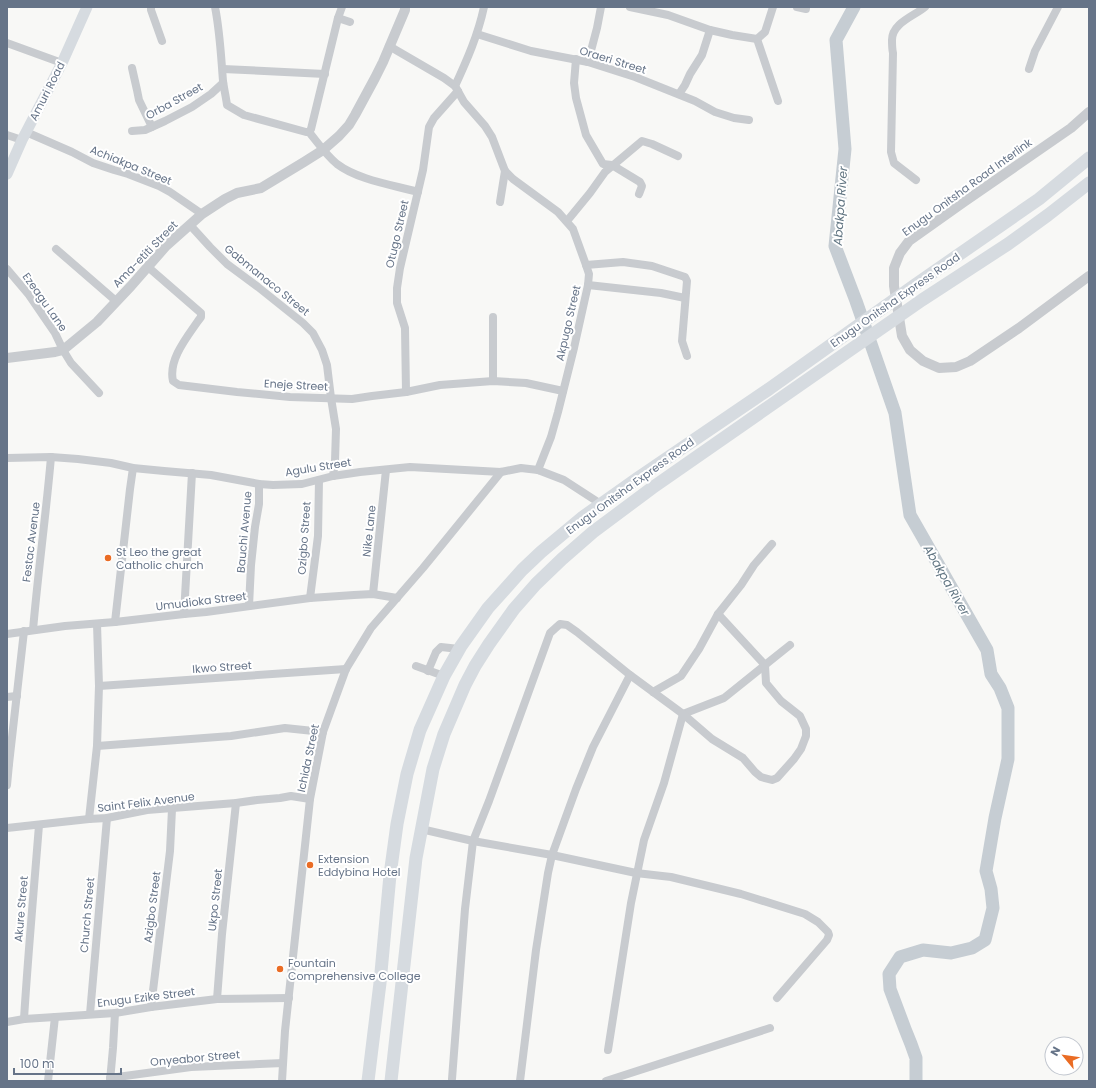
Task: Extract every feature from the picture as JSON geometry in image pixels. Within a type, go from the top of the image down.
[{"type":"highway","name":"Enugu Onitsha Express Road","points":[[368,1081],[380,983],[387,895],[397,824],[407,774],[418,738],[444,676],[459,649],[488,608],[522,570],[583,517],[769,389],[1039,199],[1089,158]]},
{"type":"highway","name":"Enugu Onitsha Express Road","points":[[391,1081],[416,858],[433,769],[444,734],[462,691],[475,666],[514,609],[536,584],[562,559],[593,532],[652,488],[922,300],[1008,244],[1089,183]]},
{"type":"main road","name":"Amuri Road","points":[[7,174],[24,136],[62,63],[87,7]]},
{"type":"street","points":[[151,7],[162,41]]},
{"type":"street","points":[[216,7],[220,30],[223,82],[227,105],[244,115],[308,132],[322,150],[338,164],[349,171],[367,178],[418,192]]},
{"type":"street","points":[[308,132],[311,129],[342,7]]},
{"type":"street","name":"Ama-etiti Street","points":[[7,358],[62,350],[97,322],[166,246],[202,214],[224,199],[237,193],[261,188],[322,150],[339,136],[349,125],[375,78],[390,46],[405,7]]},
{"type":"street","name":"Otugo Street","points":[[406,392],[404,328],[397,303],[397,288],[400,268],[424,170],[429,127],[456,88],[477,34],[484,7]]},
{"type":"street","points":[[588,62],[601,7]]},
{"type":"street","points":[[630,7],[668,15],[710,30],[757,39]]},
{"type":"street","points":[[757,39],[765,32],[773,7]]},
{"type":"street","points":[[797,7],[806,9]]},
{"type":"street","points":[[916,180],[894,163],[891,152],[892,38],[896,28],[902,22],[924,7]]},
{"type":"street","points":[[1029,69],[1035,51],[1058,7]]},
{"type":"street","points":[[338,18],[350,22]]},
{"type":"street","points":[[679,94],[702,55],[710,30]]},
{"type":"street","name":"Oraeri Street","points":[[477,34],[530,51],[588,62],[635,77],[679,94],[715,112],[734,118],[749,120]]},
{"type":"street","points":[[757,39],[778,101]]},
{"type":"street","points":[[7,43],[62,63]]},
{"type":"street","name":"Akpugo Street","points":[[390,46],[444,78],[456,88],[464,102],[485,126],[492,137],[505,171],[513,179],[558,212],[573,229],[586,265],[589,274],[588,285],[558,412],[551,437],[538,470]]},
{"type":"street","points":[[576,59],[574,83],[576,98],[586,135],[603,164],[610,165],[640,182],[642,186],[639,194]]},
{"type":"street","points":[[132,68],[139,100],[152,127]]},
{"type":"street","points":[[223,69],[325,74]]},
{"type":"street","name":"Orba Street","points":[[132,131],[142,131],[152,127],[192,107],[211,94],[223,82]]},
{"type":"street","name":"Enugu Onitsha Road Interlink","points":[[1089,112],[1071,128],[909,241],[900,253],[894,268],[894,286],[902,336],[910,350],[923,361],[939,368],[956,367],[970,361],[1019,328],[1089,276]]},
{"type":"street","name":"Achiakpa Street","points":[[7,135],[24,136],[72,152],[93,163],[159,186],[202,214]]},
{"type":"street","points":[[567,221],[610,165],[642,141],[678,156]]},
{"type":"street","points":[[500,202],[505,171]]},
{"type":"street","name":"Gabmanaco Street","points":[[190,225],[227,264],[303,323],[313,333],[322,350],[327,365],[336,429],[333,476]]},
{"type":"street","points":[[56,248],[116,301]]},
{"type":"street","points":[[586,265],[623,262],[652,266],[685,277],[687,281],[682,341],[687,356]]},
{"type":"street","name":"Eneje Street","points":[[148,267],[201,313],[198,321],[180,346],[171,373],[173,381],[179,385],[290,398],[352,399],[406,392],[440,385],[493,381],[526,383],[563,391]]},
{"type":"street","name":"Ezeagu Lane","points":[[7,269],[29,295],[55,333],[62,350],[71,363],[99,393]]},
{"type":"street","points":[[588,285],[661,293],[685,298]]},
{"type":"street","points":[[493,317],[493,381]]},
{"type":"street","name":"Agulu Street","points":[[7,458],[51,457],[111,463],[133,468],[211,475],[259,484],[302,484],[333,476],[410,467],[501,472],[521,468],[538,470],[564,480],[601,504]]},
{"type":"street","name":"Festac Avenue","points":[[33,630],[37,580],[46,517],[51,457]]},
{"type":"street","points":[[115,622],[133,468]]},
{"type":"street","name":"Nike Lane","points":[[373,594],[386,470]]},
{"type":"street","name":"Ichida Street","points":[[282,1081],[285,1031],[310,799],[323,732],[346,669],[371,628],[501,472]]},
{"type":"street","points":[[184,614],[192,473]]},
{"type":"street","name":"Ozigbo Street","points":[[310,598],[318,536],[319,480]]},
{"type":"street","name":"Bauchi Avenue","points":[[249,606],[259,484]]},
{"type":"street","points":[[653,692],[681,676],[699,649],[718,614],[754,565],[772,544]]},
{"type":"street","name":"Umudioka Street","points":[[7,634],[206,612],[310,598],[373,594],[397,598]]},
{"type":"street","points":[[452,1078],[473,841],[550,633],[560,624],[567,625],[712,739],[742,758],[761,777],[772,780],[777,778],[801,749],[806,736],[806,729],[800,716],[781,701],[766,684],[765,665],[718,614]]},
{"type":"street","points":[[89,819],[97,746],[99,686],[97,624]]},
{"type":"street","points":[[7,785],[8,764],[24,631]]},
{"type":"street","points":[[682,714],[724,698],[790,645]]},
{"type":"street","points":[[428,671],[436,652],[440,647],[459,649]]},
{"type":"street","points":[[416,666],[444,676]]},
{"type":"street","name":"Ikwo Street","points":[[99,686],[346,669]]},
{"type":"street","points":[[520,1081],[536,950],[552,855],[593,747],[630,675]]},
{"type":"street","points":[[7,697],[17,696]]},
{"type":"street","points":[[608,1050],[636,873],[644,840],[664,783],[682,714]]},
{"type":"street","points":[[97,746],[232,736],[285,728],[323,732]]},
{"type":"street","name":"Saint Felix Avenue","points":[[7,828],[107,818],[147,810],[236,803],[291,796],[310,799]]},
{"type":"street","name":"Ukpo Street","points":[[217,999],[222,934],[236,803]]},
{"type":"street","name":"Azigbo Street","points":[[150,1007],[170,851],[172,809]]},
{"type":"street","name":"Church Street","points":[[90,1014],[107,818]]},
{"type":"street","name":"Akure Street","points":[[24,1019],[38,825]]},
{"type":"street","points":[[421,829],[473,841],[552,855],[636,873],[671,877],[741,894],[805,914],[818,922],[828,932],[829,936],[777,998]]},
{"type":"street","name":"Enugu Ezike Street","points":[[7,1022],[24,1019],[115,1013],[217,999],[289,998]]},
{"type":"street","points":[[110,1080],[115,1013]]},
{"type":"street","points":[[48,1081],[55,1017]]},
{"type":"street","points":[[606,1081],[770,1028]]},
{"type":"street","name":"Onyeabor Street","points":[[110,1080],[191,1067],[283,1063]]},
{"type":"waterway","name":"Abakpa River","points":[[854,7],[836,40],[845,149],[835,246],[895,413],[910,515],[987,650],[991,674],[1000,688],[1008,708],[1008,759],[995,818],[986,871],[991,889],[993,908],[985,940],[972,948],[951,953],[923,950],[900,957],[889,974],[890,989],[916,1058],[916,1081]]},
{"type":"place","name":"St Leo the great Catholic church","points":[[108,558]]},
{"type":"place","name":"Extension Eddybina Hotel","points":[[310,865]]},
{"type":"place","name":"Fountain Comprehensive College","points":[[280,969]]}]
